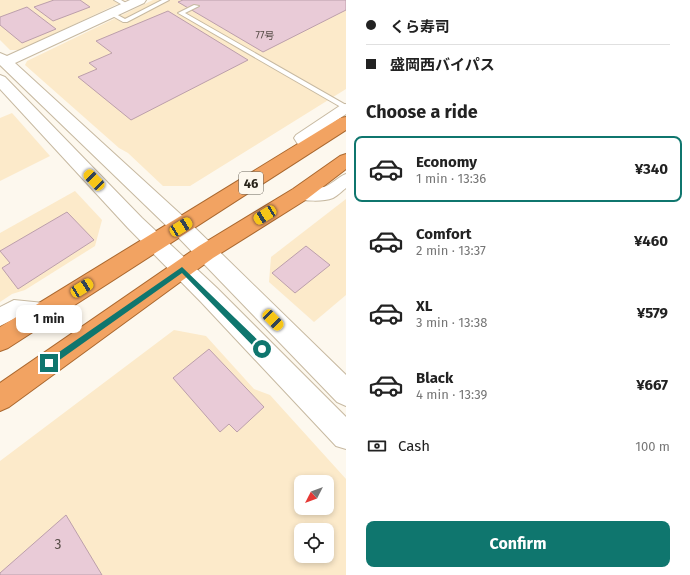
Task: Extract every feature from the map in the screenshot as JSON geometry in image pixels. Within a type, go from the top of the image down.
[{"type":"highway","name":"46","points":[[0,340],[346,122]]},
{"type":"highway","name":"46","points":[[0,398],[206,252],[300,194],[346,160]]},
{"type":"street","points":[[1,66],[112,14],[123,3],[140,0]]},
{"type":"street","points":[[1,66],[181,227],[346,393]]},
{"type":"street","points":[[1,66],[59,144],[346,436]]},
{"type":"street","points":[[308,147],[301,138],[346,108]]},
{"type":"street","points":[[300,194],[328,193],[346,180]]},
{"type":"street","points":[[0,317],[14,309],[44,312]]},
{"type":"lane","points":[[112,14],[125,22],[166,0]]},
{"type":"lane","points":[[196,6],[181,13],[346,108]]},
{"type":"shaded area","points":[[0,0],[126,0],[20,50],[10,50],[0,40]]},
{"type":"shaded area","points":[[153,0],[346,0],[346,89],[190,186],[163,186],[128,153],[119,148],[25,65],[27,61]]},
{"type":"shaded area","points":[[12,113],[50,156],[0,181],[0,118]]},
{"type":"shaded area","points":[[75,191],[102,220],[95,246],[25,290],[12,294],[0,302],[0,233]]},
{"type":"shaded area","points":[[346,199],[346,295],[314,322],[269,282],[271,257]]},
{"type":"shaded area","points":[[174,330],[206,336],[254,389],[270,395],[346,479],[346,575],[0,575],[0,461]]},
{"type":"building","points":[[54,0],[80,0],[90,7],[53,21],[34,7]]},
{"type":"building","points":[[183,0],[346,0],[346,10],[263,52],[178,2]]},
{"type":"building","points":[[27,7],[56,29],[22,43],[0,25],[0,17]]},
{"type":"building","points":[[168,11],[248,60],[131,120],[78,77],[97,69],[89,63],[112,53],[96,41]]},
{"type":"building","points":[[67,212],[94,240],[18,289],[2,268],[10,263],[0,251]]},
{"type":"building","points":[[306,246],[330,265],[295,293],[272,273]]},
{"type":"building","points":[[209,349],[264,407],[237,432],[229,424],[220,432],[173,378]]},
{"type":"building","points":[[66,515],[102,575],[0,575],[0,573]]},
{"type":"route","points":[[49,363],[182,270],[262,349]]}]
